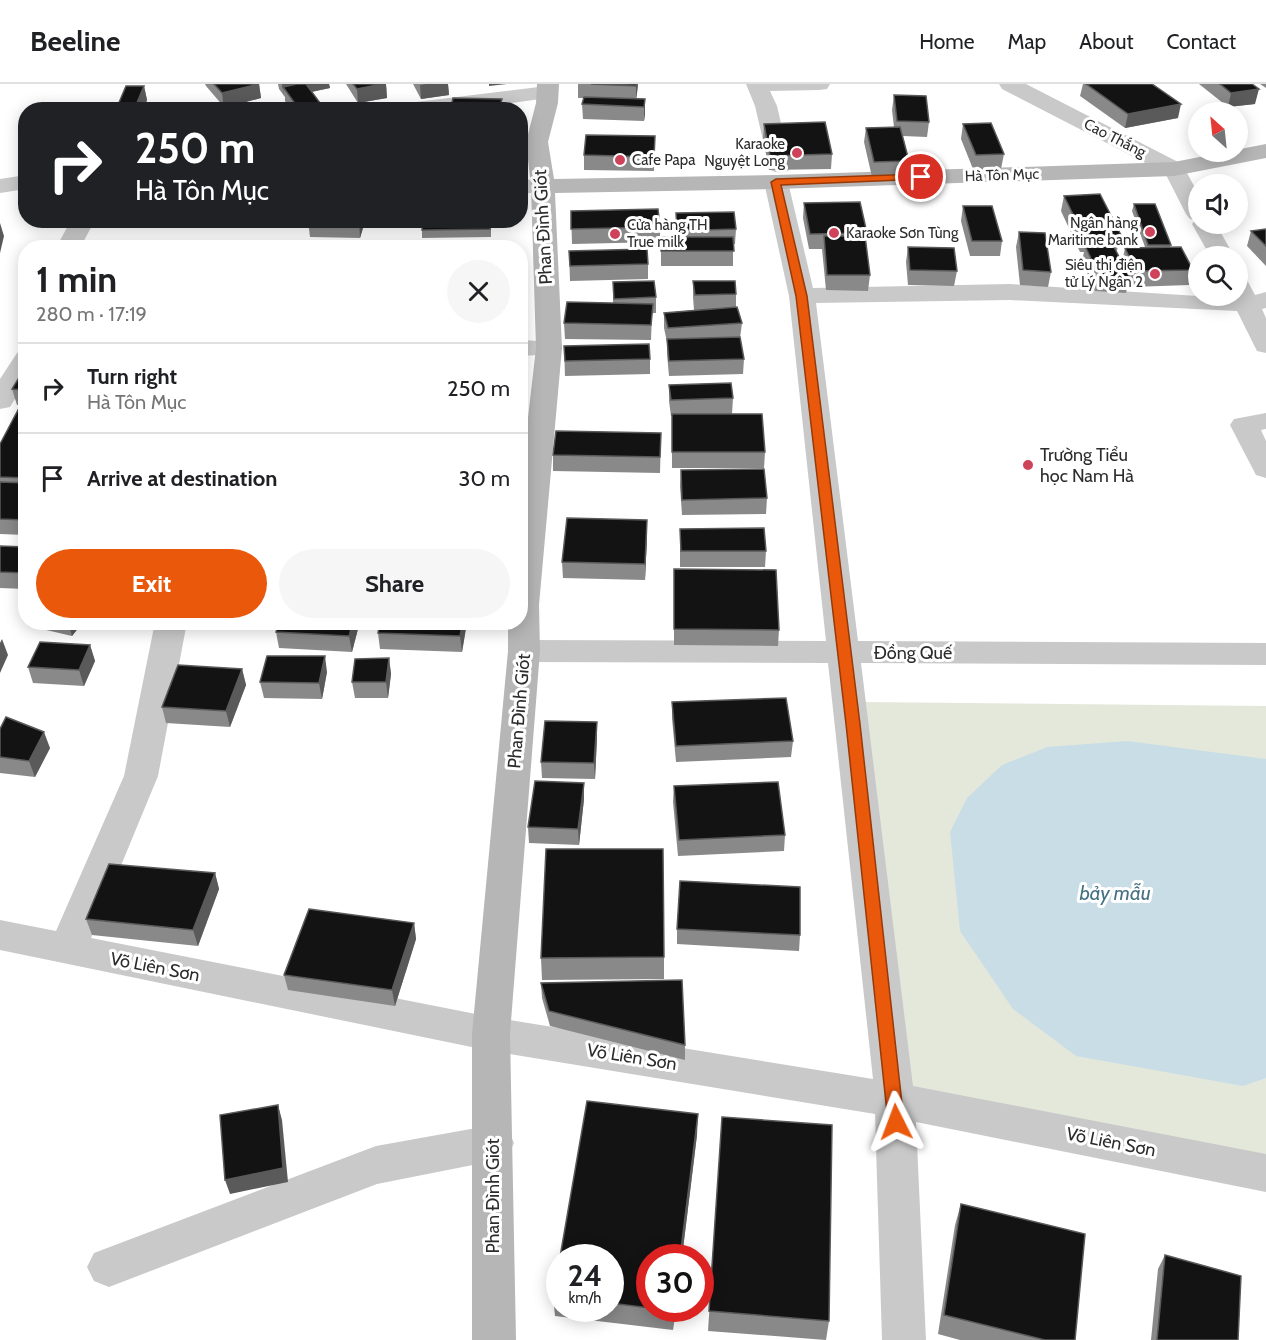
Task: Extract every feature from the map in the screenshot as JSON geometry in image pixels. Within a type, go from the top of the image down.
[{"type":"street","points":[[819,84],[756,85],[766,106],[802,296],[845,653],[895,1100],[904,1340]]},
{"type":"street","name":"Cao Thắng","points":[[1012,84],[1174,169]]},
{"type":"street","points":[[459,102],[548,88]]},
{"type":"street","name":"Phan Đình Giót","points":[[528,486],[535,348],[532,187],[537,142],[548,88]]},
{"type":"street","name":"Hà Tôn Mục","points":[[532,187],[780,182],[1174,169],[1266,151]]},
{"type":"street","points":[[1174,169],[1188,195]]},
{"type":"street","points":[[0,186],[18,183]]},
{"type":"street","points":[[0,205],[18,204]]},
{"type":"street","points":[[802,296],[1010,292],[1250,296],[1266,345]]},
{"type":"street","points":[[0,401],[18,372]]},
{"type":"street","points":[[1266,421],[1244,425],[1266,469]]},
{"type":"street","points":[[67,950],[141,776],[169,630]]},
{"type":"street","name":"Phan Đình Giót","points":[[494,1340],[491,1034],[524,651],[523,630]]},
{"type":"street","name":"Đồng Quế","points":[[524,651],[1266,654]]},
{"type":"street","name":"Võ Liên Sơn","points":[[0,935],[491,1034],[895,1100],[1266,1173]]},
{"type":"street","points":[[109,1267],[376,1165],[493,1143]]},
{"type":"shaded area","points":[[861,702],[1266,706],[1266,1179],[889,1097]]},
{"type":"water","name":"bảy mẫu","points":[[1127,741],[1266,759],[1266,1078],[1243,1086],[1076,1056],[1013,1009],[960,931],[950,832],[967,798],[1002,765],[1047,747]]},
{"type":"building","points":[[214,84],[259,84],[222,93]]},
{"type":"building","points":[[306,84],[319,102],[294,102],[283,87]]},
{"type":"building","points":[[353,84],[382,84],[357,89]]},
{"type":"building","points":[[591,84],[636,84],[636,86]]},
{"type":"building","points":[[1086,84],[1152,84],[1181,104],[1128,114]]},
{"type":"building","points":[[1220,84],[1252,84],[1259,89],[1231,93]]},
{"type":"building","points":[[126,86],[144,86],[137,102],[119,102]]},
{"type":"building","points":[[894,95],[926,96],[929,122],[897,121]]},
{"type":"building","points":[[584,97],[645,99],[644,107],[582,104]]},
{"type":"building","points":[[453,98],[502,99],[501,102],[452,102]]},
{"type":"building","points":[[825,122],[832,154],[770,156],[764,124]]},
{"type":"building","points":[[991,123],[1004,154],[976,155],[963,124]]},
{"type":"building","points":[[900,127],[909,161],[874,162],[866,128]]},
{"type":"building","points":[[586,135],[655,136],[654,157],[584,155]]},
{"type":"building","points":[[1100,194],[1121,235],[1084,237],[1064,196]]},
{"type":"building","points":[[860,202],[867,233],[810,234],[804,203]]},
{"type":"building","name":"Ngân hàng Maritime bank","points":[[1134,204],[1155,204],[1171,245],[1148,245]]},
{"type":"building","points":[[963,206],[992,206],[1002,241],[972,241]]},
{"type":"building","points":[[658,209],[660,227],[571,229],[571,211]]},
{"type":"building","points":[[734,212],[736,229],[677,231],[676,213]]},
{"type":"building","points":[[422,228],[490,228],[490,229],[422,230]]},
{"type":"building","points":[[1266,229],[1266,246],[1251,231]]},
{"type":"building","points":[[1019,232],[1045,233],[1051,272],[1023,270]]},
{"type":"building","points":[[824,236],[865,236],[870,275],[827,275]]},
{"type":"building","points":[[661,237],[733,237],[734,251],[661,251]]},
{"type":"building","points":[[1113,245],[1130,278],[1099,275],[1085,246]]},
{"type":"building","points":[[908,247],[954,248],[957,271],[910,270]]},
{"type":"building","points":[[1181,247],[1188,260],[1188,270],[1136,271],[1125,248]]},
{"type":"building","points":[[647,249],[648,264],[570,266],[569,251]]},
{"type":"building","points":[[654,281],[656,297],[614,299],[613,282]]},
{"type":"building","points":[[693,281],[735,281],[736,294],[695,295]]},
{"type":"building","points":[[567,302],[653,304],[651,325],[564,323]]},
{"type":"building","points":[[737,307],[742,323],[668,328],[664,313]]},
{"type":"building","points":[[740,337],[744,359],[669,361],[667,339]]},
{"type":"building","points":[[649,344],[650,359],[565,361],[564,346]]},
{"type":"building","points":[[18,379],[18,389],[12,389]]},
{"type":"building","points":[[731,383],[733,398],[671,400],[669,385]]},
{"type":"building","points":[[18,410],[18,478],[0,477],[0,444]]},
{"type":"building","points":[[672,414],[762,414],[765,452],[672,452]]},
{"type":"building","points":[[556,431],[661,433],[660,457],[553,455]]},
{"type":"building","points":[[764,469],[767,498],[682,500],[681,470]]},
{"type":"building","points":[[0,482],[18,483],[18,520],[0,519]]},
{"type":"building","points":[[567,518],[647,520],[645,564],[562,562]]},
{"type":"building","points":[[764,528],[766,551],[681,551],[680,529]]},
{"type":"building","points":[[0,546],[18,547],[18,573],[0,572]]},
{"type":"building","points":[[674,569],[776,570],[779,630],[674,629]]},
{"type":"building","points":[[277,630],[351,630],[349,636],[276,632]]},
{"type":"building","points":[[379,630],[461,630],[460,636],[378,633]]},
{"type":"building","points":[[40,642],[90,645],[79,670],[28,667]]},
{"type":"building","points":[[267,656],[325,656],[319,683],[260,682]]},
{"type":"building","points":[[389,658],[386,682],[352,682],[355,659]]},
{"type":"building","points":[[178,665],[242,669],[226,711],[162,707]]},
{"type":"building","points":[[786,698],[793,741],[676,746],[672,702]]},
{"type":"building","points":[[6,717],[44,732],[29,761],[0,757],[0,729]]},
{"type":"building","points":[[545,721],[597,722],[594,763],[541,762]]},
{"type":"building","points":[[535,781],[584,783],[578,829],[528,827]]},
{"type":"building","points":[[778,782],[785,835],[679,840],[674,786]]},
{"type":"building","points":[[546,849],[663,849],[664,957],[541,958]]},
{"type":"building","points":[[109,864],[215,873],[193,930],[86,919]]},
{"type":"building","points":[[680,881],[800,887],[800,935],[677,929]]},
{"type":"building","points":[[309,909],[414,923],[392,990],[284,975]]},
{"type":"building","points":[[682,980],[685,1045],[549,1011],[541,983]]},
{"type":"building","points":[[587,1101],[698,1114],[682,1244],[636,1244],[636,1306],[624,1305],[624,1244],[562,1244]]},
{"type":"building","points":[[278,1105],[283,1168],[225,1180],[220,1115]]},
{"type":"building","points":[[722,1117],[832,1125],[829,1321],[714,1311],[713,1244]]},
{"type":"building","points":[[961,1204],[1085,1234],[1075,1340],[1045,1340],[944,1315]]},
{"type":"building","points":[[1165,1255],[1241,1276],[1238,1340],[1157,1340]]},
{"type":"place","name":"Karaoke Nguyệt Long","points":[[797,153]]},
{"type":"place","name":"Cafe Papa","points":[[620,160]]},
{"type":"place","name":"Ngân hàng Maritime bank","points":[[1150,232]]},
{"type":"place","name":"Karaoke Sơn Tùng","points":[[834,233]]},
{"type":"place","name":"Cửa hàng TH True milk","points":[[615,234]]},
{"type":"place","name":"Siêu thị điện tử Lý Ngân 2","points":[[1155,274]]},
{"type":"place","name":"Trường Tiểu học Nam Hà","points":[[1028,465]]},
{"type":"route","points":[[896,1122],[853,724],[802,296],[776,182],[921,177]]}]
